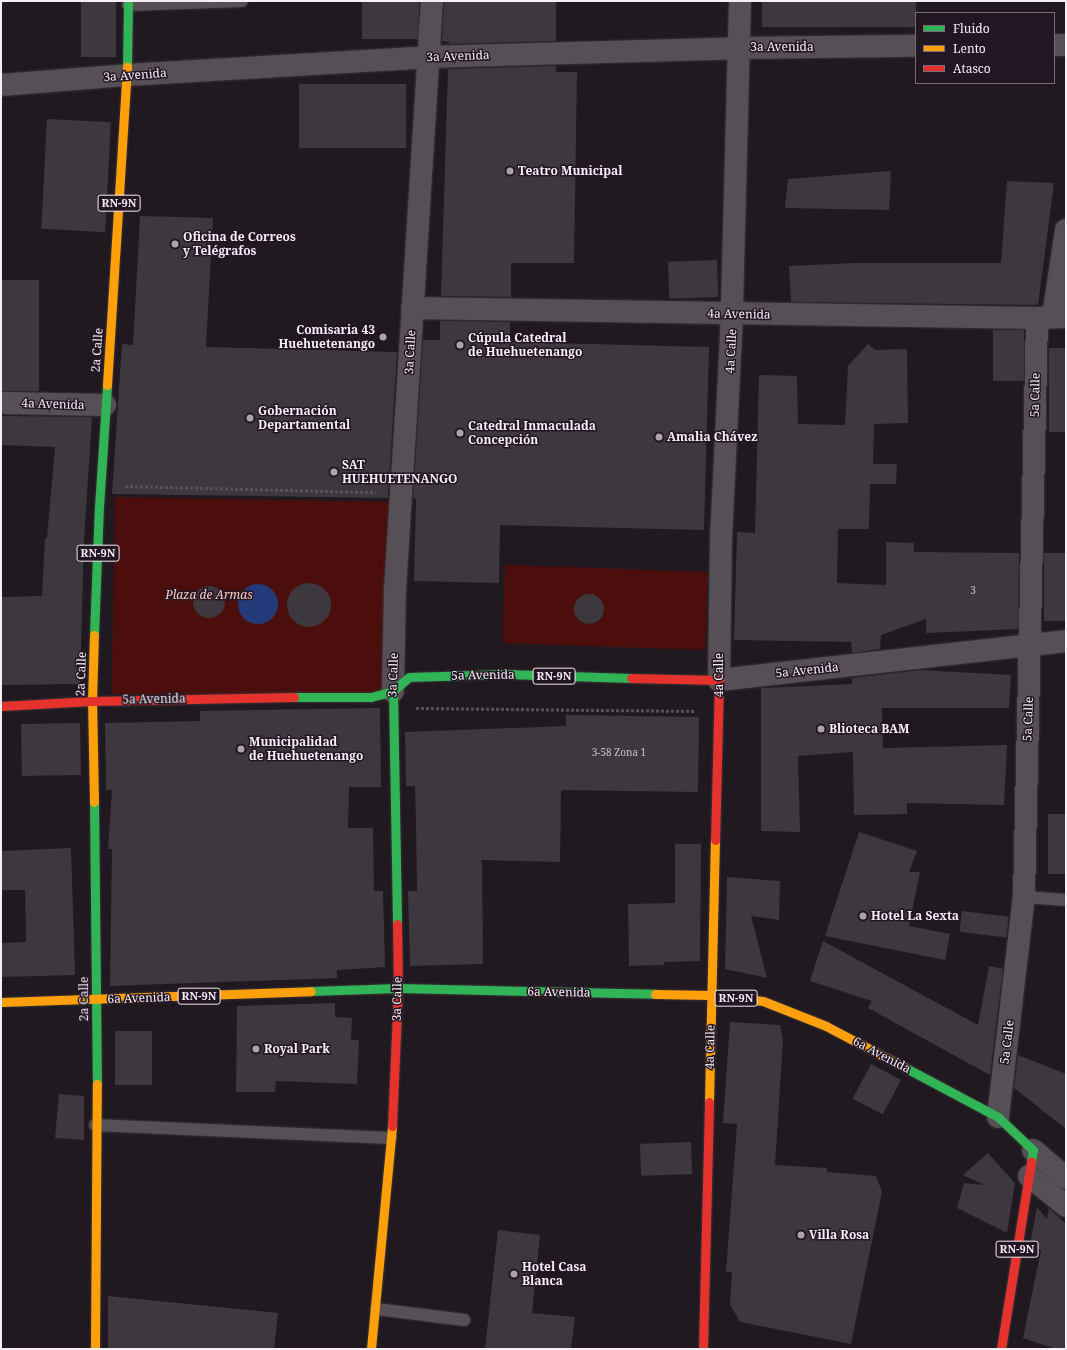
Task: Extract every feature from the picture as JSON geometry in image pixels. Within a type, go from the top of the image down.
[{"type":"main road","name":"2a Calle","points":[[95,1349],[95,1125],[97,1000],[92,701],[105,405],[127,75],[128,3]]},
{"type":"main road","name":"5a Avenida","points":[[1,706],[92,701],[246,697],[371,697],[392,699],[409,677],[506,674],[719,680]]},
{"type":"main road","name":"4a Calle","points":[[703,1349],[719,680]]},
{"type":"main road","name":"3a Calle","points":[[371,1349],[376,1309],[391,1138],[398,988],[392,699]]},
{"type":"main road","name":"6a Avenida","points":[[1,1002],[97,1000],[398,988],[711,995],[763,1001],[826,1026],[998,1117],[1033,1150]]},
{"type":"main road","name":"RN-9N","points":[[1001,1349],[1033,1150]]},
{"type":"street","name":"3a Calle","points":[[392,699],[401,493],[427,57],[432,1]]},
{"type":"street","name":"4a Calle","points":[[719,680],[721,537],[732,314],[740,48],[740,1]]},
{"type":"street","points":[[1055,45],[1066,45]]},
{"type":"street","name":"3a Avenida","points":[[1,85],[127,75],[427,57],[740,48],[915,46]]},
{"type":"street","name":"5a Calle","points":[[998,1117],[1024,897],[1030,646],[1052,318],[1066,230]]},
{"type":"street","name":"4a Avenida","points":[[412,308],[1052,318]]},
{"type":"street","name":"4a Avenida","points":[[1,403],[105,405]]},
{"type":"street","name":"5a Avenida","points":[[719,680],[1066,641]]},
{"type":"street","name":"6a Avenida","points":[[1033,1150],[1066,1178]]},
{"type":"street","points":[[1029,1176],[1066,1206]]},
{"type":"lane","points":[[128,3],[242,1]]},
{"type":"lane","points":[[1024,897],[1066,900]]},
{"type":"lane","points":[[95,1125],[391,1138]]},
{"type":"lane","points":[[376,1309],[464,1320]]},
{"type":"path","points":[[101,485],[401,493]]},
{"type":"path","points":[[392,699],[719,711]]},
{"type":"green space","name":"Plaza de Armas","points":[[115,497],[398,502],[395,699],[112,694]]},
{"type":"green space","points":[[505,565],[708,572],[705,650],[502,643]]},
{"type":"water","points":[[262,584],[269,587],[275,593],[278,604],[277,612],[269,621],[262,624],[254,624],[247,621],[239,612],[238,600],[241,593],[250,585]]},
{"type":"building","points":[[81,1],[116,1],[116,57],[81,57]]},
{"type":"building","points":[[362,1],[419,1],[419,39],[362,39]]},
{"type":"building","points":[[444,1],[556,1],[556,41],[449,44],[449,42],[442,41]]},
{"type":"building","points":[[762,1],[916,1],[915,27],[762,27]]},
{"type":"building","points":[[556,66],[556,72],[577,72],[574,263],[511,263],[511,297],[441,296],[448,69]]},
{"type":"building","points":[[299,84],[406,84],[406,148],[299,148]]},
{"type":"building","points":[[47,119],[111,122],[105,232],[41,229]]},
{"type":"building","points":[[891,171],[889,210],[785,208],[788,179]]},
{"type":"building","points":[[1007,181],[1054,183],[1038,305],[791,302],[789,266],[856,263],[1001,263]]},
{"type":"building","name":"Gobernación Departamental","points":[[140,216],[213,218],[206,347],[397,352],[388,498],[112,494],[122,344],[133,345]]},
{"type":"building","points":[[717,260],[718,297],[669,299],[668,262]]},
{"type":"building","points":[[1,280],[39,280],[39,391],[1,391]]},
{"type":"building","points":[[440,321],[510,322],[510,342],[709,347],[704,530],[500,525],[499,583],[414,581],[416,499],[413,499],[423,340],[440,340]]},
{"type":"building","points":[[993,330],[1024,330],[1024,381],[993,381]]},
{"type":"building","points":[[868,344],[875,350],[907,349],[908,423],[874,424],[873,464],[897,464],[896,484],[870,484],[869,529],[838,529],[837,583],[886,585],[886,542],[914,543],[914,552],[1019,553],[1018,629],[926,633],[926,619],[881,635],[880,649],[852,653],[851,642],[734,640],[737,532],[755,533],[759,375],[797,376],[798,424],[845,425],[848,366]]},
{"type":"building","points":[[1049,348],[1066,348],[1066,432],[1049,432]]},
{"type":"building","points":[[1,416],[92,417],[84,540],[80,684],[1,685],[1,597],[42,596],[45,538],[47,538],[55,447],[1,445]]},
{"type":"building","points":[[1044,553],[1066,553],[1066,621],[1044,621]]},
{"type":"building","points":[[309,583],[321,587],[327,593],[331,605],[327,617],[321,623],[309,627],[297,623],[291,617],[287,605],[291,593],[297,587]]},
{"type":"building","points":[[206,586],[212,586],[222,593],[225,602],[224,608],[218,615],[212,618],[206,618],[196,611],[193,605],[193,599],[200,589]]},
{"type":"building","points":[[589,594],[600,598],[604,609],[600,620],[589,624],[578,620],[574,609],[578,598]]},
{"type":"building","points":[[921,670],[1011,675],[1009,708],[882,708],[883,748],[1007,745],[1004,805],[907,803],[907,814],[854,815],[853,752],[798,756],[800,832],[761,831],[761,688],[852,684],[852,678]]},
{"type":"building","points":[[380,708],[381,787],[349,787],[348,828],[373,828],[374,891],[383,891],[385,967],[337,970],[337,978],[110,986],[112,849],[108,849],[112,790],[106,790],[105,723],[200,721],[200,711]]},
{"type":"building","points":[[566,715],[699,717],[698,792],[561,790],[560,862],[482,860],[483,964],[410,966],[408,891],[417,891],[416,824],[415,786],[406,786],[405,732],[566,726]]},
{"type":"building","points":[[80,723],[81,775],[22,776],[21,724]]},
{"type":"building","points":[[1048,814],[1066,814],[1066,874],[1048,874]]},
{"type":"building","name":"Hotel La Sexta","points":[[859,832],[917,851],[909,872],[920,872],[909,926],[950,934],[945,960],[825,936]]},
{"type":"building","points":[[675,844],[701,844],[700,961],[664,962],[664,965],[629,966],[628,904],[675,903]]},
{"type":"building","points":[[71,848],[75,975],[1,977],[1,943],[26,942],[25,890],[1,890],[1,851]]},
{"type":"building","points":[[727,877],[780,881],[779,920],[751,916],[767,978],[725,969]]},
{"type":"building","points":[[962,911],[1009,917],[1006,938],[959,932]]},
{"type":"building","points":[[823,941],[978,1025],[989,966],[1003,969],[990,1075],[868,1008],[872,1001],[810,981]]},
{"type":"building","points":[[335,1003],[335,1017],[352,1018],[351,1040],[359,1040],[357,1084],[276,1081],[275,1092],[236,1092],[237,1006]]},
{"type":"building","name":"Villa Rosa","points":[[730,1022],[780,1025],[783,1040],[775,1165],[827,1168],[827,1172],[876,1176],[882,1192],[851,1344],[740,1322],[730,1304],[732,1272],[726,1272],[737,1124],[723,1123]]},
{"type":"building","points":[[115,1031],[152,1031],[152,1085],[115,1085]]},
{"type":"building","points":[[1018,1055],[1066,1074],[1066,1129],[1014,1088]]},
{"type":"building","points":[[871,1064],[901,1080],[883,1114],[853,1098]]},
{"type":"building","points":[[59,1094],[84,1096],[84,1140],[55,1138]]},
{"type":"building","points":[[691,1142],[692,1174],[641,1176],[640,1144]]},
{"type":"building","points":[[988,1153],[1015,1183],[1007,1233],[957,1208],[964,1183],[984,1185],[963,1175]]},
{"type":"building","points":[[1037,1207],[1047,1219],[1049,1208],[1066,1224],[1066,1349],[1056,1349],[1023,1338],[1041,1250],[1030,1245]]},
{"type":"building","name":"Hotel Casa Blanca","points":[[498,1230],[540,1235],[532,1313],[575,1317],[571,1349],[485,1349]]},
{"type":"building","points":[[108,1296],[278,1313],[274,1349],[108,1349]]},
{"type":"traffic: fast","points":[[127,67],[128,1]]},
{"type":"traffic: fast","points":[[94,635],[99,507],[107,385]]},
{"type":"traffic: fast","points":[[294,697],[371,697],[393,691],[409,677],[506,674],[631,678]]},
{"type":"traffic: fast","points":[[393,691],[397,924]]},
{"type":"traffic: fast","points":[[94,802],[97,1084]]},
{"type":"traffic: fast","points":[[311,991],[398,988],[655,994]]},
{"type":"traffic: fast","points":[[904,1067],[998,1117],[1033,1150],[1031,1161]]},
{"type":"traffic: slow","points":[[107,385],[127,67]]},
{"type":"traffic: slow","points":[[94,635],[92,701],[94,802]]},
{"type":"traffic: slow","points":[[709,1102],[715,840]]},
{"type":"traffic: slow","points":[[1,1002],[311,991]]},
{"type":"traffic: slow","points":[[655,994],[711,995],[763,1001],[826,1026],[904,1067]]},
{"type":"traffic: slow","points":[[95,1349],[97,1084]]},
{"type":"traffic: slow","points":[[371,1349],[392,1126]]},
{"type":"traffic: jam","points":[[631,678],[719,680],[715,840]]},
{"type":"traffic: jam","points":[[1,706],[92,701],[294,697]]},
{"type":"traffic: jam","points":[[392,1126],[398,988],[397,924]]},
{"type":"traffic: jam","points":[[703,1349],[709,1102]]},
{"type":"traffic: jam","points":[[1001,1349],[1031,1161]]},
{"type":"place","name":"Teatro Municipal","points":[[510,171]]},
{"type":"place","name":"Oficina de Correos y Telégrafos","points":[[175,244]]},
{"type":"place","name":"Comisaria 43 Huehuetenango","points":[[383,337]]},
{"type":"place","name":"Cúpula Catedral de Huehuetenango","points":[[460,345]]},
{"type":"place","name":"Gobernación Departamental","points":[[250,418]]},
{"type":"place","name":"Catedral Inmaculada Concepción","points":[[460,433]]},
{"type":"place","name":"Amalia Chávez","points":[[659,437]]},
{"type":"place","name":"SAT HUEHUETENANGO","points":[[334,472]]},
{"type":"place","name":"Blioteca BAM","points":[[821,729]]},
{"type":"place","name":"Municipalidad de Huehuetenango","points":[[241,749]]},
{"type":"place","name":"Hotel La Sexta","points":[[863,916]]},
{"type":"place","name":"Royal Park","points":[[256,1049]]},
{"type":"place","name":"Villa Rosa","points":[[801,1235]]},
{"type":"place","name":"Hotel Casa Blanca","points":[[514,1274]]}]
